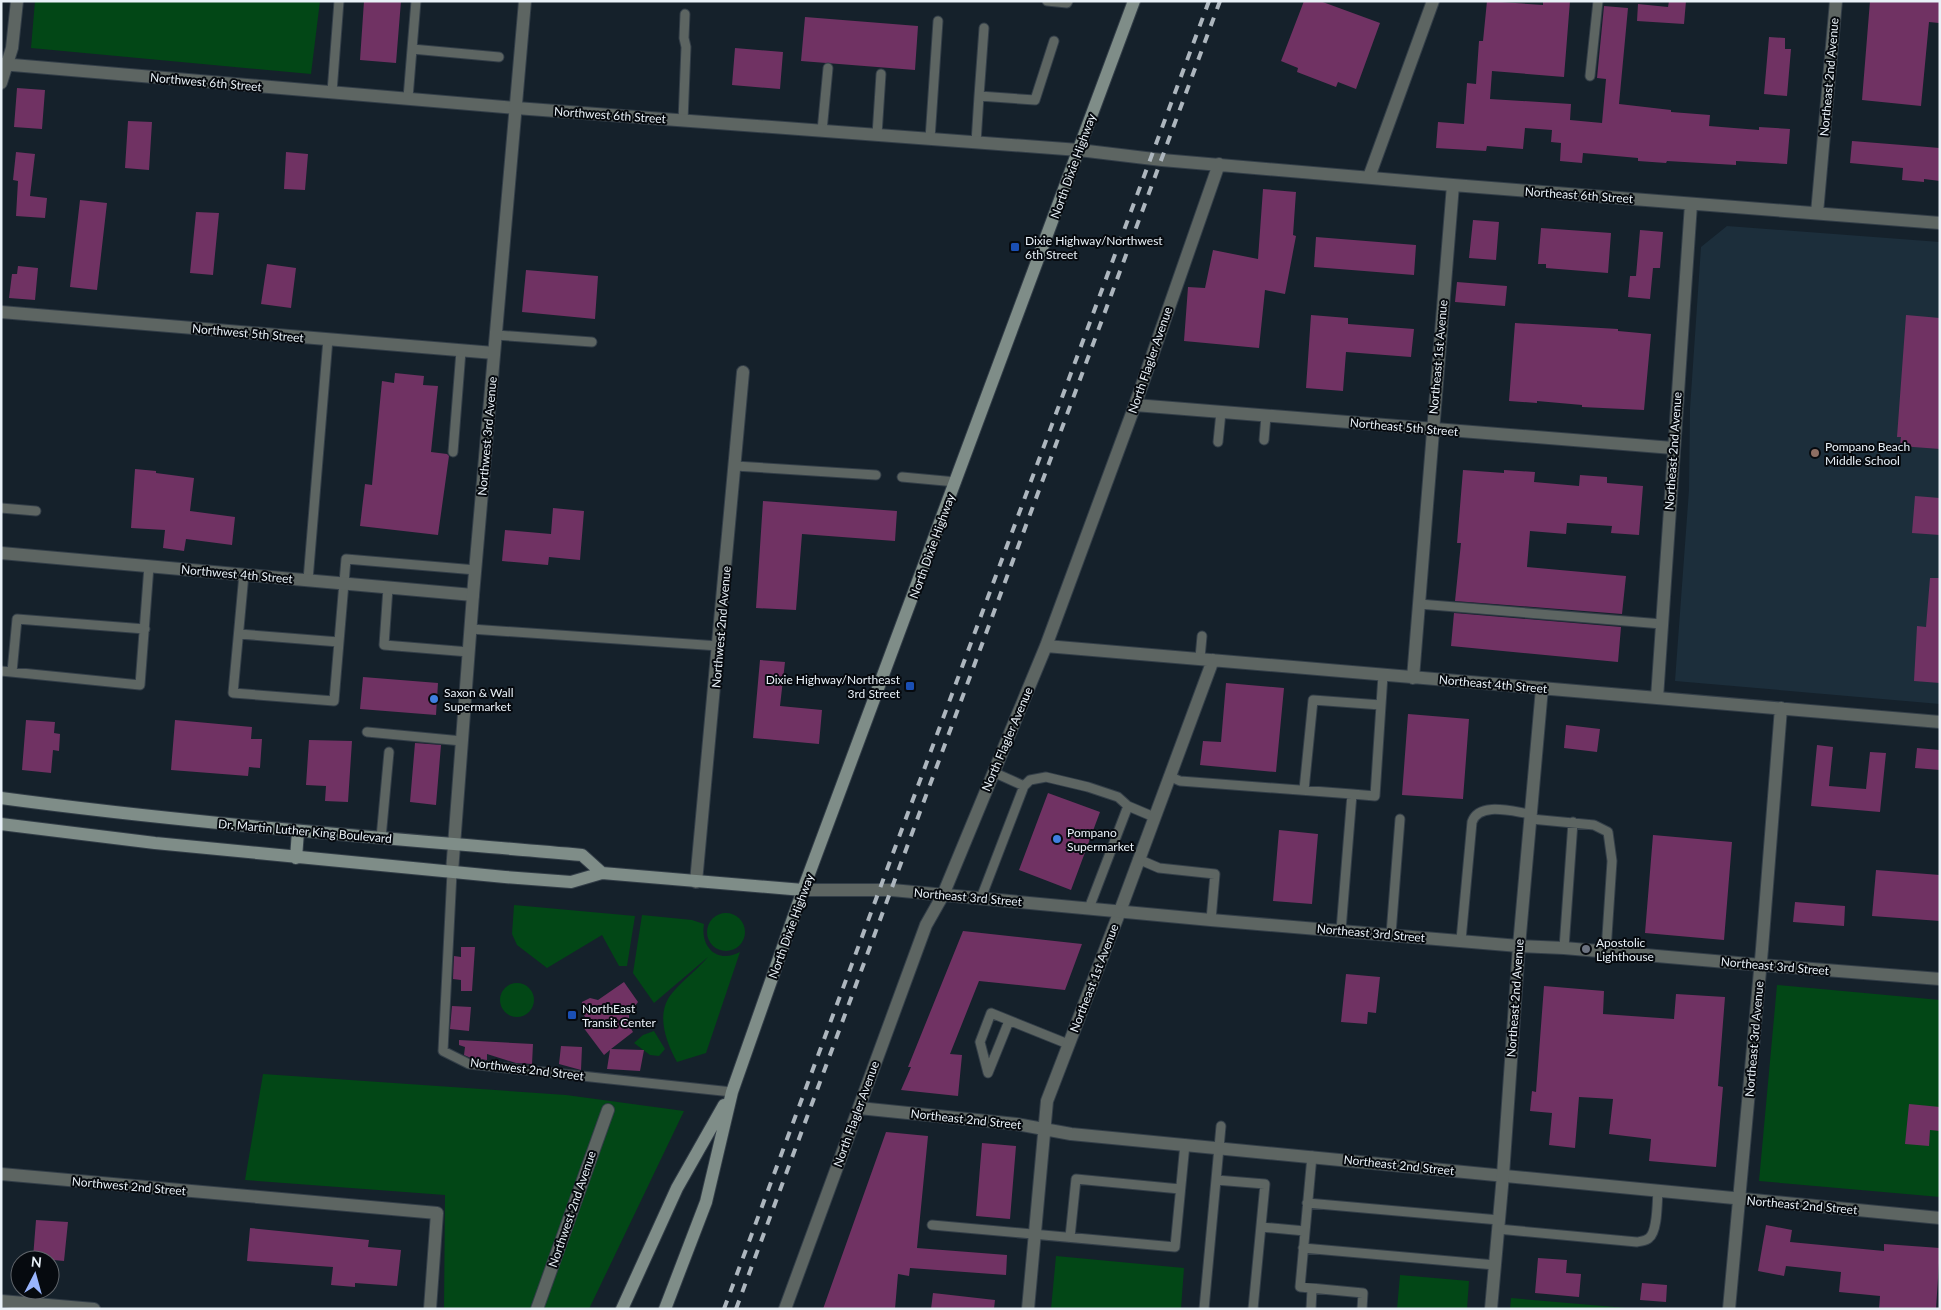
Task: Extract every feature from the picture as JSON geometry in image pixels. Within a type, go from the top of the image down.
[{"type":"main road","name":"North Dixie Highway","points":[[665,1309],[706,1202],[732,1092],[803,890],[1134,1]]},
{"type":"main road","name":"Dr. Martin Luther King Boulevard","points":[[1,798],[298,831],[582,856],[602,874]]},
{"type":"main road","points":[[1,824],[296,858],[571,882],[602,874],[803,890]]},
{"type":"main road","points":[[296,858],[298,831]]},
{"type":"main road","name":"North Dixie Highway","points":[[622,1309],[677,1188],[732,1092]]},
{"type":"street","points":[[1,83],[5,64],[12,48],[17,1]]},
{"type":"street","name":"Northwest 3rd Avenue","points":[[452,872],[473,595],[524,1]]},
{"type":"street","points":[[1368,177],[1433,1]]},
{"type":"street","name":"Northeast 2nd Avenue","points":[[1817,213],[1836,1]]},
{"type":"street","name":"Northwest 6th Street","points":[[5,64],[516,108],[1079,150],[1219,164]]},
{"type":"street","name":"Northeast 6th Street","points":[[1219,164],[1453,185],[1940,223]]},
{"type":"street","name":"North Flagler Avenue","points":[[785,1309],[926,925],[943,894],[1046,646],[1135,405],[1219,164]]},
{"type":"street","name":"Northeast 1st Avenue","points":[[1413,678],[1453,185]]},
{"type":"street","name":"Northeast 2nd Avenue","points":[[1657,698],[1691,204]]},
{"type":"street","name":"Northwest 5th Street","points":[[1,312],[494,353]]},
{"type":"street","name":"Northwest 2nd Avenue","points":[[696,882],[743,372]]},
{"type":"street","name":"Northeast 5th Street","points":[[1135,405],[1673,448]]},
{"type":"street","name":"Northwest 4th Street","points":[[1,552],[473,595]]},
{"type":"street","name":"Northeast 4th Street","points":[[1046,646],[1940,722]]},
{"type":"street","name":"Northeast 1st Avenue","points":[[1028,1309],[1047,1101],[1213,660]]},
{"type":"street","name":"Northeast 2nd Avenue","points":[[1491,1309],[1503,1175],[1519,946],[1542,688]]},
{"type":"street","name":"Northeast 3rd Avenue","points":[[1729,1309],[1761,965],[1781,708]]},
{"type":"street","name":"Northeast 3rd Street","points":[[803,890],[880,889],[1211,920],[1940,979]]},
{"type":"street","name":"Northeast 2nd Street","points":[[859,1108],[1016,1124],[1071,1134],[1940,1218]]},
{"type":"street","name":"Northwest 2nd Avenue","points":[[537,1309],[608,1110]]},
{"type":"street","name":"Northwest 2nd Street","points":[[1,1174],[437,1213],[430,1309]]},
{"type":"street","points":[[1,1301],[94,1309]]},
{"type":"lane","points":[[332,92],[339,1]]},
{"type":"lane","points":[[408,98],[416,1]]},
{"type":"lane","points":[[1047,1],[1067,3],[1068,1]]},
{"type":"lane","points":[[1590,76],[1598,1]]},
{"type":"lane","points":[[683,120],[686,47],[684,38],[685,14]]},
{"type":"lane","points":[[930,139],[938,21]]},
{"type":"lane","points":[[976,143],[984,28]]},
{"type":"lane","points":[[979,96],[1035,100],[1054,41]]},
{"type":"lane","points":[[412,49],[498,57]]},
{"type":"lane","points":[[822,131],[828,68]]},
{"type":"lane","points":[[877,135],[881,74]]},
{"type":"lane","points":[[496,335],[592,342]]},
{"type":"lane","points":[[308,580],[328,339]]},
{"type":"lane","points":[[453,452],[461,351]]},
{"type":"lane","points":[[1218,442],[1220,412]]},
{"type":"lane","points":[[1264,440],[1266,416]]},
{"type":"lane","points":[[735,466],[876,475]]},
{"type":"lane","points":[[902,477],[956,482]]},
{"type":"lane","points":[[1,508],[36,511]]},
{"type":"lane","points":[[244,574],[233,693],[334,701],[346,559],[476,570]]},
{"type":"lane","points":[[1,671],[140,685],[150,566]]},
{"type":"lane","points":[[388,588],[384,644],[469,652]]},
{"type":"lane","points":[[1419,604],[1662,624]]},
{"type":"lane","points":[[12,672],[17,619],[145,629]]},
{"type":"lane","points":[[471,629],[719,646]]},
{"type":"lane","points":[[239,634],[339,642]]},
{"type":"lane","points":[[1200,658],[1202,636]]},
{"type":"lane","points":[[1170,776],[1180,780],[1375,796],[1383,675]]},
{"type":"lane","points":[[1304,790],[1313,700],[1381,705]]},
{"type":"lane","points":[[367,732],[462,741]]},
{"type":"lane","points":[[381,838],[389,752]]},
{"type":"lane","points":[[993,772],[1024,786]]},
{"type":"lane","points":[[981,898],[1024,786],[1030,780],[1046,777],[1088,787],[1118,797],[1128,806],[1154,817]]},
{"type":"lane","points":[[1341,930],[1352,794]]},
{"type":"lane","points":[[1088,908],[1128,806]]},
{"type":"lane","points":[[1461,940],[1472,822],[1474,815],[1479,811],[1488,809],[1594,825],[1608,832],[1612,861],[1606,951]]},
{"type":"lane","points":[[1391,934],[1400,819]]},
{"type":"lane","points":[[1564,948],[1573,822]]},
{"type":"lane","points":[[1138,859],[1158,868],[1215,874],[1211,920]]},
{"type":"lane","name":"Northwest 2nd Street","points":[[452,872],[443,1051],[469,1064],[732,1092]]},
{"type":"lane","points":[[1009,1021],[988,1073],[980,1042],[991,1013],[1068,1044]]},
{"type":"lane","points":[[1204,1309],[1221,1126]]},
{"type":"lane","points":[[932,1225],[1175,1248],[1185,1144]]},
{"type":"lane","points":[[1312,1156],[1300,1287],[1363,1293],[1362,1309]]},
{"type":"lane","points":[[1070,1237],[1076,1179],[1180,1189]]},
{"type":"lane","points":[[1216,1180],[1265,1184],[1254,1309]]},
{"type":"lane","points":[[1307,1203],[1638,1242],[1650,1238],[1653,1234],[1658,1190]]},
{"type":"lane","points":[[1261,1227],[1305,1231]]},
{"type":"lane","points":[[1303,1248],[1495,1265]]},
{"type":"lane","points":[[1311,1309],[1312,1289]]},
{"type":"shaded area","name":"Pompano Beach Middle School","points":[[1727,226],[1940,242],[1940,704],[1675,681],[1689,490],[1690,409],[1701,247]]},
{"type":"green space","points":[[35,1],[320,1],[311,74],[31,48]]},
{"type":"green space","points":[[514,905],[635,916],[627,966],[619,966],[602,935],[547,968],[517,945],[512,934]]},
{"type":"green space","points":[[726,913],[740,918],[745,932],[740,946],[726,951],[712,946],[707,932],[712,918]]},
{"type":"green space","points":[[642,915],[692,920],[704,924],[703,933],[705,940],[712,952],[725,956],[740,952],[706,1053],[677,1062],[667,1039],[663,1014],[671,994],[708,957],[654,1003],[633,973]]},
{"type":"green space","points":[[517,983],[524,984],[529,988],[533,993],[533,1007],[529,1012],[524,1016],[517,1017],[510,1016],[505,1012],[501,1007],[500,1000],[501,993],[505,988],[510,984]]},
{"type":"green space","points":[[1777,985],[1940,1000],[1940,1197],[1759,1181]]},
{"type":"green space","points":[[654,1031],[665,1049],[659,1056],[650,1055],[634,1043],[643,1035]]},
{"type":"green space","points":[[263,1074],[566,1095],[684,1111],[589,1309],[444,1309],[445,1195],[245,1180]]},
{"type":"green space","points":[[1056,1256],[1184,1268],[1181,1309],[1051,1309]]},
{"type":"green space","points":[[1400,1275],[1469,1281],[1467,1309],[1397,1309]]},
{"type":"green space","points":[[1511,1298],[1638,1309],[1510,1309]]},
{"type":"building","points":[[364,1],[401,1],[396,63],[360,60]]},
{"type":"building","points":[[1304,1],[1320,1],[1380,23],[1356,89],[1338,82],[1336,87],[1297,72],[1298,68],[1281,61]]},
{"type":"building","points":[[1487,1],[1543,5],[1543,1],[1570,1],[1564,77],[1492,71],[1490,99],[1571,104],[1570,120],[1602,123],[1606,79],[1597,78],[1604,6],[1628,8],[1619,104],[1671,110],[1671,112],[1710,115],[1709,126],[1759,130],[1759,127],[1790,129],[1787,164],[1736,161],[1736,165],[1667,161],[1666,163],[1638,161],[1638,158],[1583,153],[1582,163],[1560,161],[1561,143],[1551,142],[1552,130],[1525,128],[1523,149],[1487,146],[1486,151],[1436,148],[1438,122],[1464,124],[1467,83],[1476,84],[1479,41],[1483,41]]},
{"type":"building","points":[[1669,1],[1686,1],[1684,24],[1637,21],[1638,4],[1668,7]]},
{"type":"building","points":[[1870,1],[1940,1],[1939,23],[1929,22],[1921,106],[1862,100]]},
{"type":"building","points":[[805,17],[918,26],[915,70],[801,61]]},
{"type":"building","points":[[1769,37],[1785,38],[1785,49],[1791,49],[1787,96],[1764,94]]},
{"type":"building","points":[[735,48],[783,52],[780,89],[732,85]]},
{"type":"building","points":[[17,88],[45,90],[42,129],[14,127]]},
{"type":"building","points":[[128,121],[152,122],[149,170],[125,168]]},
{"type":"building","points":[[1852,141],[1940,148],[1940,181],[1924,179],[1924,182],[1902,180],[1903,168],[1850,163]]},
{"type":"building","points":[[16,152],[35,154],[30,196],[47,198],[45,218],[16,216],[18,181],[13,180]]},
{"type":"building","points":[[286,152],[308,154],[305,190],[284,189]]},
{"type":"building","points":[[1263,189],[1296,192],[1293,235],[1296,236],[1285,294],[1265,290],[1259,348],[1184,341],[1188,287],[1205,288],[1213,250],[1258,259]]},
{"type":"building","points":[[80,200],[107,203],[97,290],[70,287]]},
{"type":"building","points":[[196,212],[219,213],[213,275],[190,273]]},
{"type":"building","points":[[1473,220],[1499,222],[1496,260],[1469,258]]},
{"type":"building","points":[[1541,228],[1611,233],[1608,273],[1546,268],[1546,264],[1538,264]]},
{"type":"building","points":[[1640,230],[1663,232],[1660,268],[1653,268],[1650,299],[1628,297],[1630,276],[1636,276]]},
{"type":"building","points":[[1316,237],[1416,245],[1414,275],[1314,267]]},
{"type":"building","points":[[267,264],[296,268],[291,308],[261,304]]},
{"type":"building","points":[[18,266],[38,268],[35,300],[9,298],[12,274],[17,274]]},
{"type":"building","points":[[526,270],[598,276],[595,319],[522,312]]},
{"type":"building","points":[[1457,282],[1507,286],[1505,306],[1455,302]]},
{"type":"building","points":[[1311,315],[1348,318],[1348,324],[1414,329],[1411,357],[1346,352],[1343,391],[1306,388]]},
{"type":"building","points":[[1906,315],[1940,318],[1940,449],[1900,446],[1901,437],[1897,437]]},
{"type":"building","points":[[1515,323],[1618,329],[1618,331],[1651,334],[1644,410],[1582,407],[1582,405],[1537,401],[1537,403],[1509,401]]},
{"type":"building","points":[[395,373],[424,376],[423,385],[438,386],[431,452],[447,454],[449,456],[438,535],[360,526],[365,484],[372,485],[382,381],[394,383]]},
{"type":"building","points":[[135,469],[194,478],[190,511],[235,517],[232,545],[186,539],[184,551],[163,548],[165,530],[131,528]]},
{"type":"building","points":[[1463,470],[1504,473],[1504,470],[1535,472],[1534,482],[1579,486],[1580,475],[1607,477],[1607,483],[1643,486],[1639,535],[1611,533],[1612,526],[1567,523],[1566,534],[1530,531],[1527,567],[1626,576],[1622,614],[1455,601],[1461,543],[1457,543]]},
{"type":"building","points":[[1915,496],[1940,498],[1940,535],[1912,533]]},
{"type":"building","points":[[763,501],[897,511],[895,541],[802,534],[796,610],[756,608]]},
{"type":"building","points":[[553,508],[584,511],[580,560],[549,557],[548,565],[502,561],[505,530],[551,534]]},
{"type":"building","points":[[1930,578],[1940,578],[1940,683],[1914,681],[1917,626],[1926,627]]},
{"type":"building","points":[[1454,613],[1621,627],[1618,662],[1451,646]]},
{"type":"building","points":[[760,660],[785,662],[780,706],[822,710],[819,744],[753,738]]},
{"type":"building","points":[[363,677],[438,683],[436,715],[360,709]]},
{"type":"building","points":[[1226,683],[1284,688],[1276,772],[1200,765],[1203,741],[1221,742]]},
{"type":"building","points":[[1408,714],[1469,719],[1463,799],[1402,795]]},
{"type":"building","points":[[26,720],[55,722],[54,733],[60,734],[59,751],[53,750],[51,773],[22,770]]},
{"type":"building","points":[[175,720],[252,727],[251,739],[262,739],[260,768],[249,767],[248,776],[171,770]]},
{"type":"building","points":[[1566,725],[1600,729],[1597,752],[1564,748]]},
{"type":"building","points":[[309,740],[352,741],[348,802],[325,801],[326,786],[306,785]]},
{"type":"building","points":[[415,743],[441,745],[436,805],[410,802]]},
{"type":"building","points":[[1817,745],[1833,747],[1829,786],[1866,789],[1870,752],[1886,753],[1880,812],[1811,806]]},
{"type":"building","points":[[1917,748],[1940,750],[1940,770],[1915,768]]},
{"type":"building","points":[[1048,793],[1100,812],[1071,890],[1019,870]]},
{"type":"building","points":[[1279,830],[1318,834],[1312,904],[1273,901]]},
{"type":"building","points":[[1653,835],[1732,842],[1724,940],[1645,933]]},
{"type":"building","points":[[1876,870],[1940,875],[1940,921],[1872,916]]},
{"type":"building","points":[[1795,902],[1845,906],[1844,926],[1793,922]]},
{"type":"building","points":[[963,931],[1082,944],[1065,990],[979,981],[950,1054],[962,1055],[958,1096],[901,1090],[911,1067],[908,1067]]},
{"type":"building","points":[[461,947],[475,947],[472,991],[461,991],[461,980],[453,979],[454,956],[461,957]]},
{"type":"building","points":[[1346,974],[1380,977],[1376,1013],[1368,1012],[1367,1024],[1341,1022]]},
{"type":"building","points":[[624,982],[638,1002],[629,1014],[629,1025],[633,1032],[611,1049],[644,1050],[640,1071],[607,1069],[610,1050],[604,1055],[583,1027],[588,1023],[581,1009],[582,1002],[590,998],[598,1000]]},
{"type":"building","points":[[1544,986],[1604,991],[1603,1014],[1674,1019],[1676,994],[1725,997],[1718,1086],[1723,1087],[1716,1167],[1649,1161],[1651,1139],[1609,1134],[1613,1099],[1579,1097],[1575,1148],[1549,1145],[1552,1113],[1530,1111],[1532,1091],[1536,1092]]},
{"type":"building","points":[[452,1006],[471,1007],[469,1031],[450,1029]]},
{"type":"building","points":[[459,1040],[533,1044],[532,1064],[516,1063],[487,1054],[487,1060],[471,1058],[464,1055],[465,1047],[459,1045]]},
{"type":"building","points":[[561,1046],[582,1047],[581,1070],[559,1064]]},
{"type":"building","points":[[1909,1104],[1940,1107],[1940,1131],[1930,1130],[1929,1146],[1905,1144]]},
{"type":"building","points":[[886,1132],[928,1136],[917,1248],[1007,1255],[1006,1275],[910,1268],[909,1276],[898,1274],[895,1309],[823,1309]]},
{"type":"building","points":[[982,1143],[1016,1146],[1010,1219],[976,1216]]},
{"type":"building","points":[[36,1220],[68,1222],[64,1261],[60,1261],[60,1250],[34,1250]]},
{"type":"building","points":[[1766,1225],[1792,1230],[1790,1242],[1884,1251],[1884,1244],[1940,1248],[1936,1309],[1879,1309],[1880,1296],[1839,1292],[1841,1272],[1786,1266],[1784,1276],[1758,1271]]},
{"type":"building","points":[[250,1228],[369,1240],[368,1247],[401,1250],[397,1286],[355,1283],[355,1287],[331,1285],[333,1267],[247,1261]]},
{"type":"building","points":[[1538,1258],[1567,1260],[1566,1273],[1581,1274],[1579,1297],[1535,1293]]},
{"type":"building","points":[[1642,1283],[1667,1285],[1666,1302],[1640,1300]]},
{"type":"building","points":[[933,1293],[995,1300],[994,1309],[931,1309]]},
{"type":"railway","points":[[724,1309],[1209,1]]},
{"type":"railway","points":[[736,1309],[1220,1]]},
{"type":"place","name":"Dixie Highway/Northwest 6th Street","points":[[1015,247]]},
{"type":"place","name":"Pompano Beach Middle School","points":[[1815,453]]},
{"type":"place","name":"Dixie Highway/Northeast 3rd Street","points":[[910,686]]},
{"type":"place","name":"Saxon & Wall Supermarket","points":[[434,699]]},
{"type":"place","name":"Pompano Supermarket","points":[[1057,839]]},
{"type":"place","name":"Apostolic Lighthouse","points":[[1586,949]]},
{"type":"place","name":"NorthEast Transit Center","points":[[572,1015]]}]
